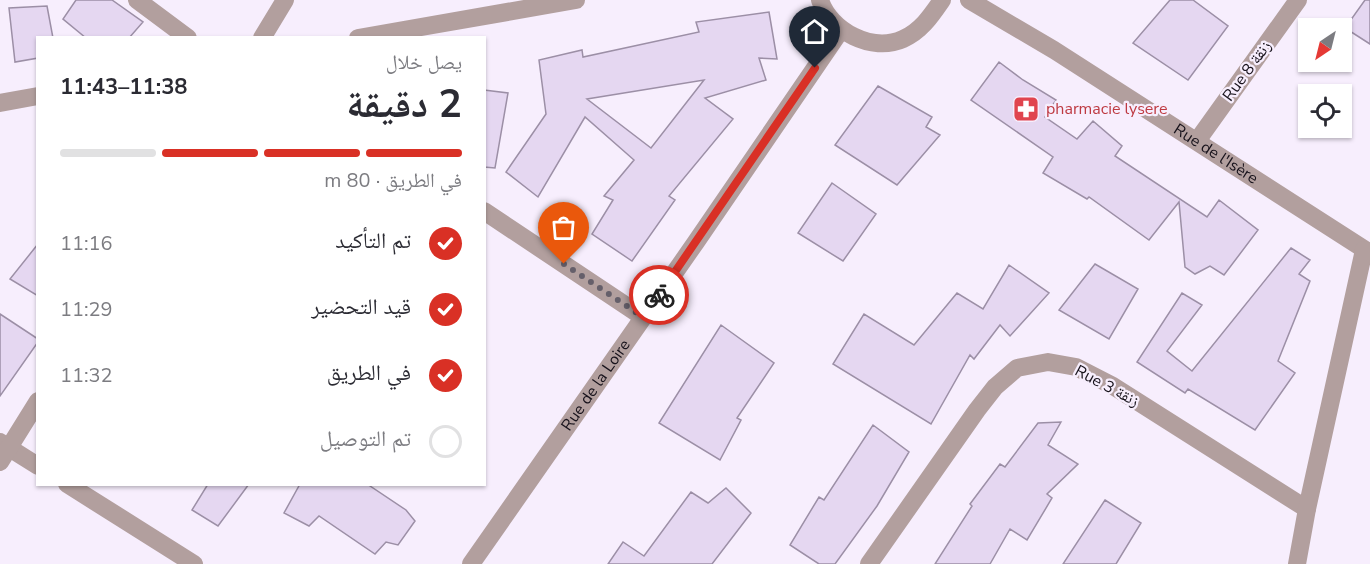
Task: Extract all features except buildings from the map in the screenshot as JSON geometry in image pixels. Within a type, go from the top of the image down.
[{"type":"street","points":[[137,0],[185,36]]},
{"type":"street","points":[[263,36],[285,0]]},
{"type":"street","points":[[369,36],[576,0]]},
{"type":"street","points":[[820,0],[822,8],[841,30],[851,36],[872,42],[896,42],[910,35],[927,22],[942,0]]},
{"type":"street","name":"Rue de l'Isère","points":[[969,0],[1054,50],[1367,251]]},
{"type":"street","name":"Rue 8 زنقة","points":[[1197,141],[1298,0]]},
{"type":"street","name":"Rue de la Loire","points":[[471,564],[841,30]]},
{"type":"street","points":[[0,103],[36,96]]},
{"type":"street","points":[[486,212],[643,317]]},
{"type":"street","points":[[1297,564],[1307,509],[1367,251]]},
{"type":"street","name":"Rue 3 زنقة","points":[[869,564],[995,387],[1017,368],[1048,362],[1076,367],[1113,386],[1307,509]]},
{"type":"street","points":[[36,404],[3,450],[36,465]]},
{"type":"street","points":[[71,486],[194,564]]},
{"type":"way so far","points":[[564,264],[643,317],[659,295]]},
{"type":"place","name":"pharmacie lysere","points":[[1026,109]]},
{"type":"route","points":[[659,295],[815,68]]}]
